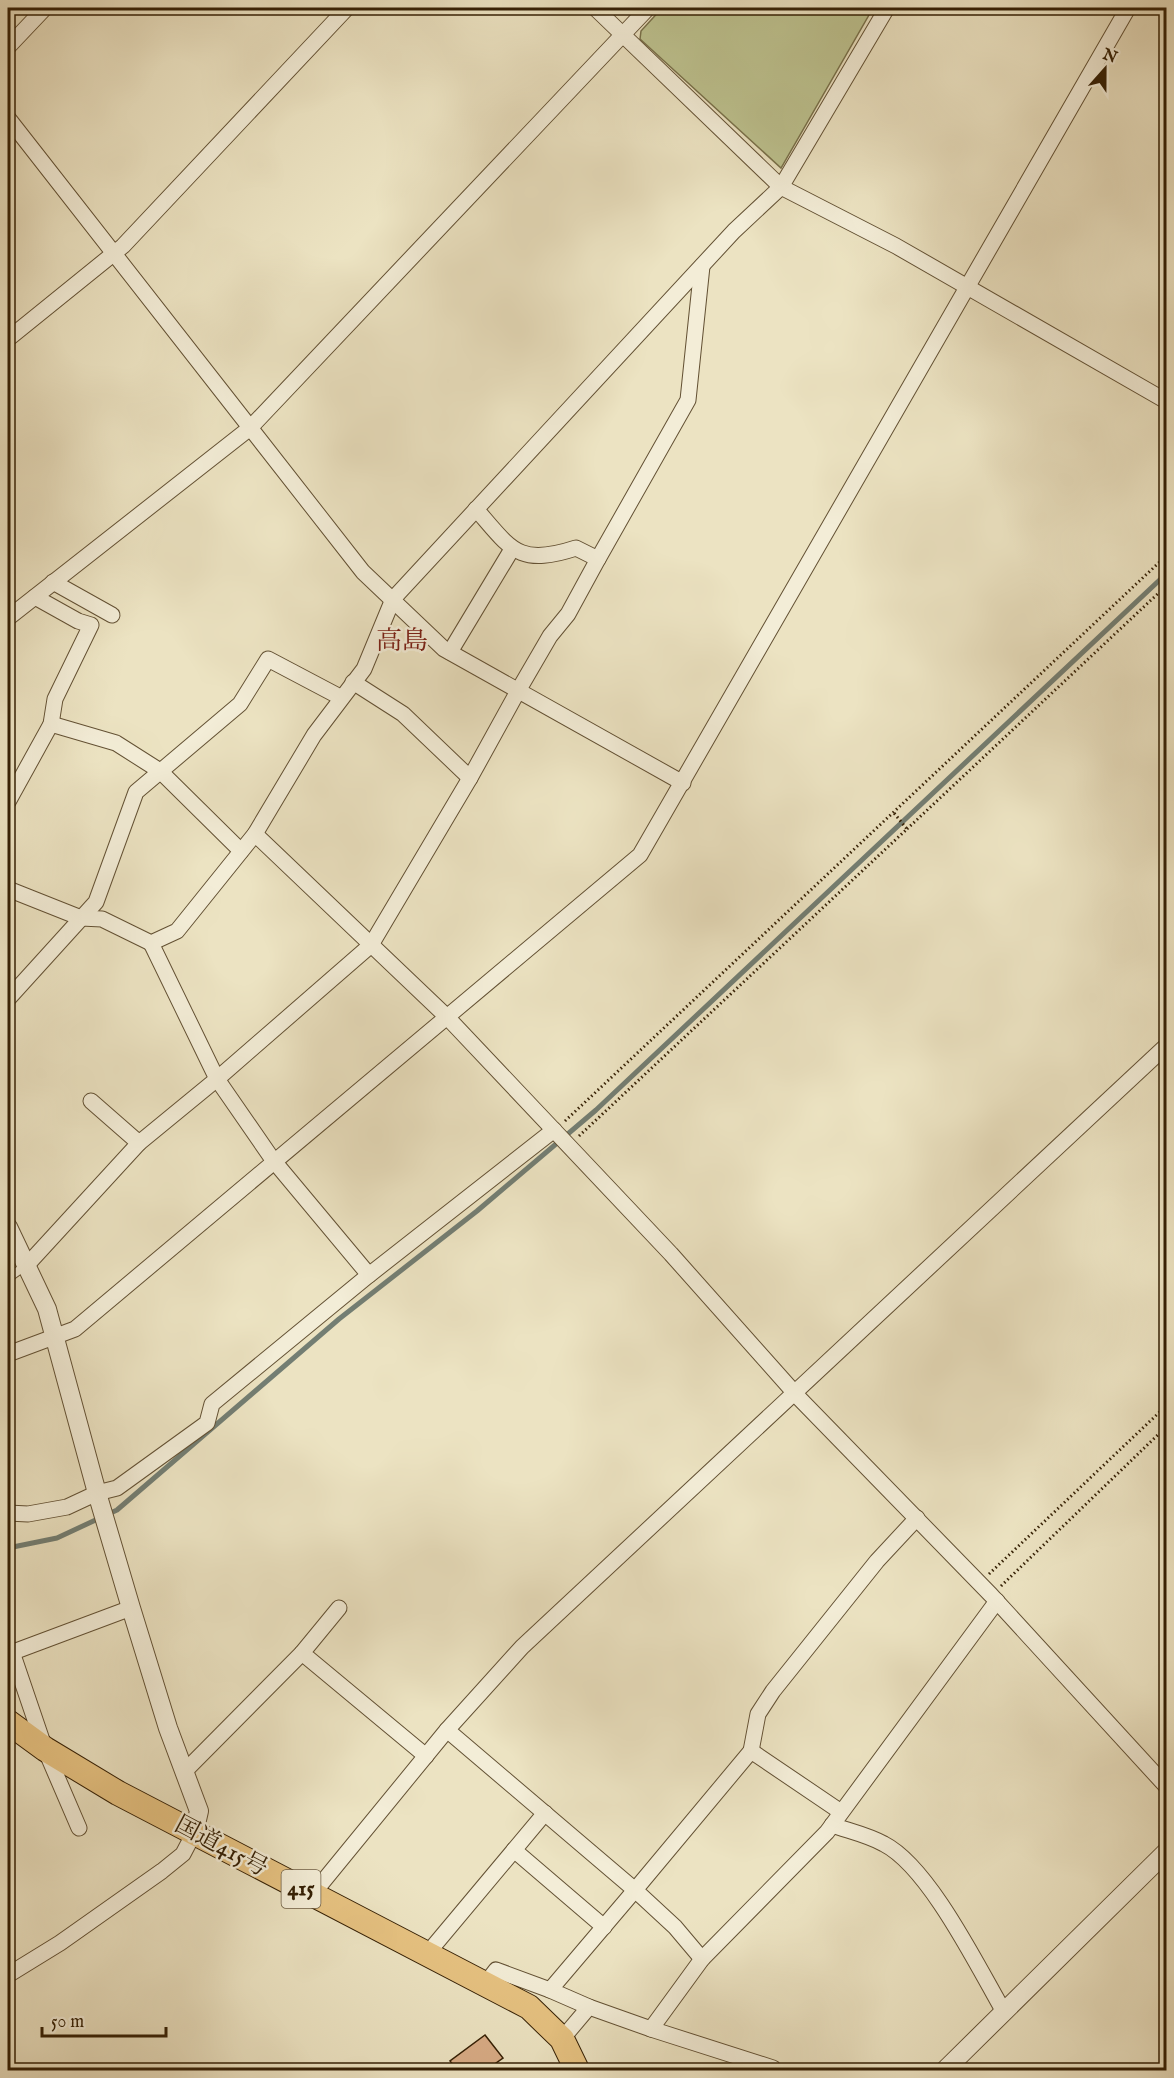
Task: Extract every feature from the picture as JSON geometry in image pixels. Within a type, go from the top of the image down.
[{"type":"highway","name":"国道415号","points":[[8,1722],[45,1749],[118,1793],[529,2007],[562,2039],[577,2070]]},
{"type":"street","points":[[8,47],[45,8]]},
{"type":"street","points":[[8,339],[114,255],[347,8]]},
{"type":"street","points":[[595,8],[781,187],[896,246],[1167,401]]},
{"type":"street","points":[[8,618],[250,428],[648,8]]},
{"type":"street","points":[[151,943],[177,931],[255,834],[314,735],[364,669],[393,598],[702,266],[781,187],[887,8]]},
{"type":"street","points":[[8,1354],[75,1329],[273,1160],[640,855],[965,287],[1128,8]]},
{"type":"street","points":[[8,118],[363,572],[450,652],[683,783]]},
{"type":"street","points":[[27,1265],[139,1143],[217,1080],[371,945],[470,778],[550,636],[568,614],[688,400],[702,266]]},
{"type":"street","points":[[476,508],[512,549],[519,553],[539,555],[576,548],[598,559]]},
{"type":"street","points":[[450,652],[512,549]]},
{"type":"street","points":[[53,582],[112,615]]},
{"type":"street","points":[[8,802],[51,724],[55,699],[91,625],[78,621],[34,597]]},
{"type":"street","points":[[8,999],[96,902],[136,792],[240,704],[268,659],[340,698]]},
{"type":"street","points":[[353,682],[403,714],[470,778]]},
{"type":"street","points":[[51,724],[116,743],[160,771],[241,851]]},
{"type":"street","points":[[255,834],[447,1017],[672,1254],[794,1392],[980,1583],[1167,1786]]},
{"type":"street","points":[[8,889],[81,918],[102,919],[151,943],[217,1080],[273,1160],[369,1275]]},
{"type":"street","points":[[312,1895],[447,1730],[522,1647],[1167,1046]]},
{"type":"street","points":[[91,1101],[139,1143]]},
{"type":"street","points":[[8,1513],[28,1514],[67,1507],[97,1492],[117,1488],[207,1423],[212,1404],[369,1275],[554,1130]]},
{"type":"street","points":[[8,1227],[47,1309],[131,1608],[168,1728],[199,1811],[194,1833],[183,1854],[60,1943],[10,1968]]},
{"type":"street","points":[[550,1990],[751,1751],[758,1714],[773,1691],[877,1561],[917,1518]]},
{"type":"street","points":[[651,2029],[702,1959],[832,1826],[994,1598]]},
{"type":"street","points":[[79,1828],[45,1749],[10,1653],[131,1608]]},
{"type":"street","points":[[185,1771],[302,1653],[339,1608]]},
{"type":"street","points":[[302,1653],[426,1756]]},
{"type":"street","points":[[447,1730],[635,1890],[675,1927],[702,1959]]},
{"type":"street","points":[[751,1751],[841,1812]]},
{"type":"street","points":[[427,1954],[545,1813]]},
{"type":"street","points":[[832,1826],[885,1844],[904,1859],[945,1908],[1004,2012]]},
{"type":"street","points":[[514,1850],[604,1927]]},
{"type":"street","points":[[945,2070],[1167,1852]]},
{"type":"street","points":[[486,1983],[496,1970],[589,2007],[774,2070]]},
{"type":"street","points":[[562,2039],[589,2007]]},
{"type":"lane","points":[[8,1271],[11,1276],[27,1265]]},
{"type":"path","points":[[554,1130],[1167,556]]},
{"type":"path","points":[[569,1146],[1167,586]]},
{"type":"path","points":[[894,813],[907,829]]},
{"type":"path","points":[[980,1583],[1167,1406]]},
{"type":"path","points":[[994,1598],[1167,1427]]},
{"type":"green space","points":[[662,8],[873,8],[781,168],[640,39],[641,31]]},
{"type":"building","points":[[485,2035],[503,2058],[486,2070],[457,2070],[450,2061]]},
{"type":"waterway","points":[[8,1548],[57,1538],[117,1510],[339,1319],[477,1211],[596,1110],[1166,574]]},
{"type":"district","name":"高島","points":[[402,641]]}]
